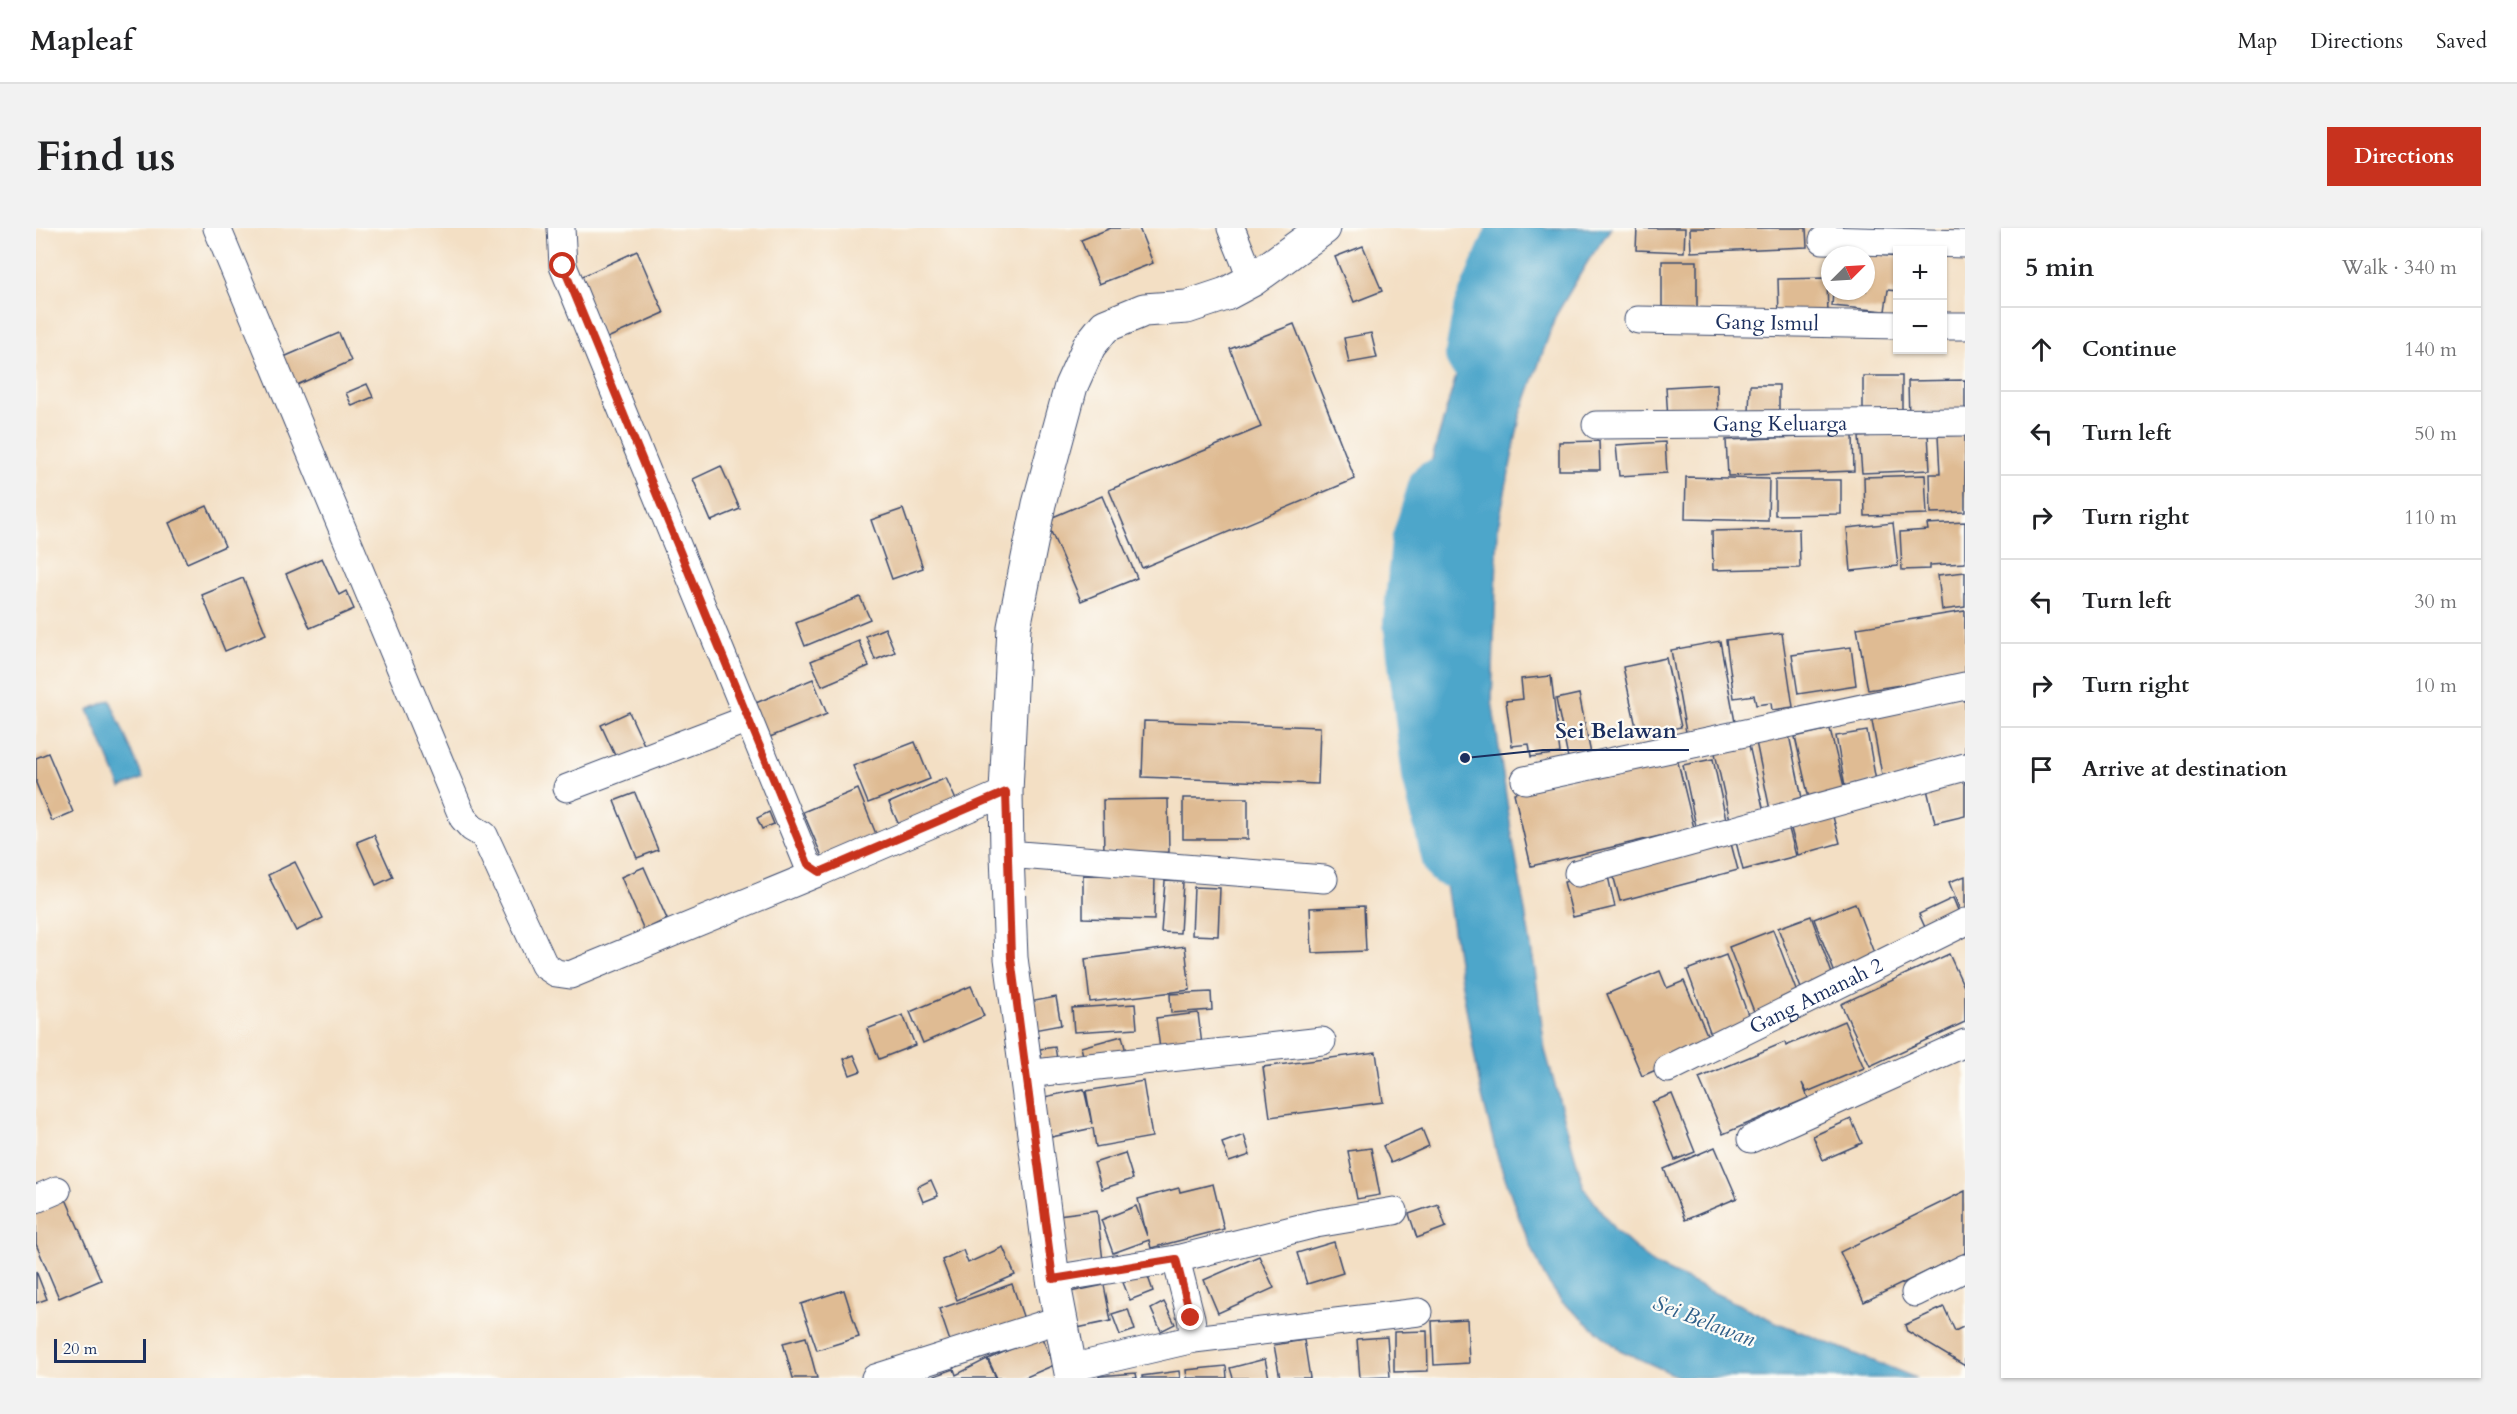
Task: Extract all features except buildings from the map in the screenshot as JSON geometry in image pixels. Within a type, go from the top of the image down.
[{"type":"street","points":[[217,228],[463,818],[472,828],[484,835],[544,965],[556,974],[570,975],[1006,792]]},
{"type":"street","points":[[561,228],[563,266],[808,864],[820,872]]},
{"type":"street","points":[[1231,228],[1252,280]]},
{"type":"street","points":[[1323,228],[1252,280],[1226,294],[1187,307],[1144,310],[1105,326],[1089,346],[1071,386],[1039,504],[1014,627],[1006,792],[1011,958],[1053,1279],[1071,1373],[1194,1339],[1419,1312]]},
{"type":"street","points":[[1823,240],[1965,244]]},
{"type":"street","name":"Gang Ismul","points":[[1638,320],[1893,325]]},
{"type":"street","points":[[1947,326],[1965,326]]},
{"type":"street","name":"Gang Keluarga","points":[[1596,425],[1965,422]]},
{"type":"street","points":[[1525,780],[1965,686]]},
{"type":"street","points":[[567,788],[748,719]]},
{"type":"street","points":[[1578,873],[1965,767]]},
{"type":"street","points":[[1007,854],[1324,879]]},
{"type":"street","name":"Gang Amanah 2","points":[[1668,1069],[1965,922]]},
{"type":"street","points":[[1026,1074],[1322,1041]]},
{"type":"street","points":[[1751,1139],[1965,1043]]},
{"type":"street","points":[[1053,1279],[1176,1259],[1316,1224],[1394,1211]]},
{"type":"street","points":[[1176,1259],[1194,1339]]},
{"type":"street","points":[[1915,1293],[1965,1268]]},
{"type":"street","points":[[875,1378],[1061,1319]]},
{"type":"water","name":"Sei Belawan","points":[[1524,228],[1611,228],[1588,261],[1556,315],[1520,417],[1498,527],[1492,701],[1535,970],[1545,1050],[1584,1188],[1615,1230],[1653,1264],[1778,1323],[1916,1378],[1679,1377],[1620,1350],[1562,1302],[1544,1276],[1520,1220],[1497,1155],[1481,1092],[1435,814],[1417,576],[1422,494],[1473,317]]},
{"type":"water","points":[[110,700],[143,778],[121,788],[88,710]]},
{"type":"waterway","name":"Sei Belawan","points":[[1473,354],[1481,311],[1516,228]]},
{"type":"waterway","name":"Sei Belawan","points":[[1436,488],[1419,543],[1411,622],[1430,775],[1450,859]]},
{"type":"place","name":"Sei Belawan","points":[[1465,758]]},
{"type":"route","points":[[563,266],[808,864],[820,872],[1006,792],[1011,958],[1053,1279],[1176,1259],[1191,1318]]}]
